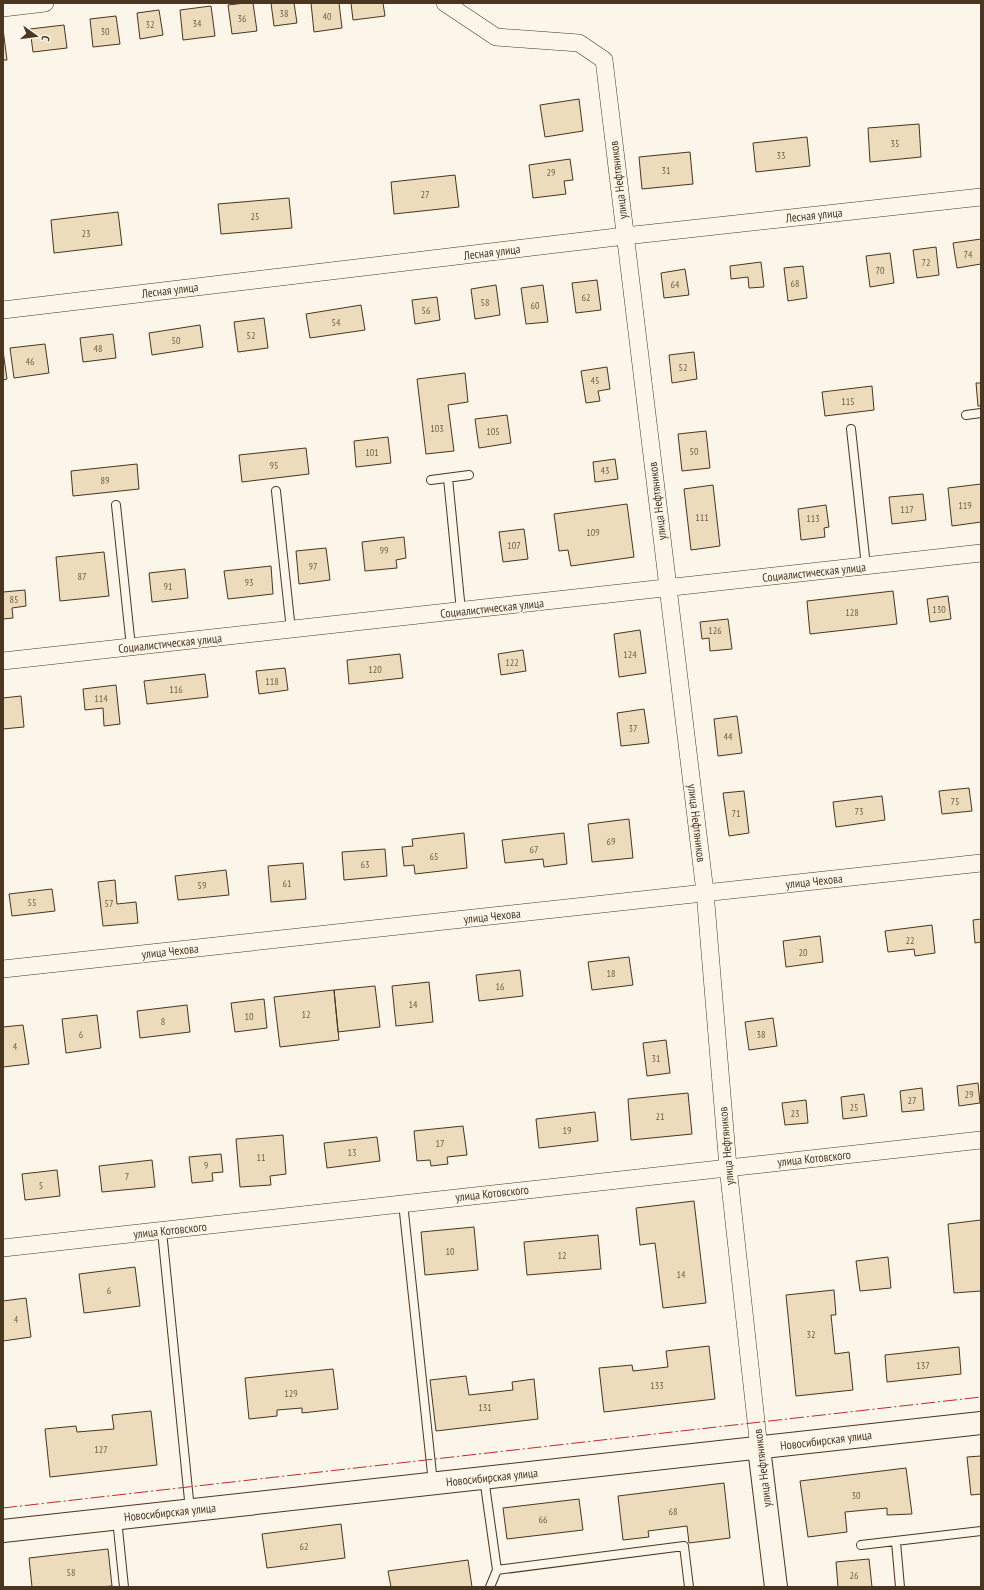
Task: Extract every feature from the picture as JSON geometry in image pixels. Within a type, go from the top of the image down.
[{"type":"main road","name":"Новосибирская улица","points":[[3,1531],[981,1423]]},
{"type":"main road","name":"улица Нефтяников","points":[[759,1448],[776,1587]]},
{"type":"street","points":[[3,8],[45,3]]},
{"type":"street","points":[[445,3],[461,9]]},
{"type":"street","name":"улица Нефтяников","points":[[461,9],[496,37],[579,43],[604,60],[706,892],[728,1167],[759,1448]]},
{"type":"street","name":"Лесная улица","points":[[3,310],[625,236],[981,197]]},
{"type":"street","name":"Социалистическая улица","points":[[3,661],[981,554]]},
{"type":"street","name":"улица Чехова","points":[[3,969],[981,863]]},
{"type":"street","name":"улица Котовского","points":[[3,1248],[981,1140]]},
{"type":"lane","points":[[966,415],[981,413]]},
{"type":"lane","points":[[851,429],[866,566]]},
{"type":"lane","points":[[431,480],[469,476]]},
{"type":"lane","points":[[448,478],[461,611]]},
{"type":"lane","points":[[276,491],[291,630]]},
{"type":"lane","points":[[116,505],[131,647]]},
{"type":"lane","points":[[403,1203],[433,1484]]},
{"type":"lane","points":[[162,1230],[190,1510]]},
{"type":"lane","points":[[484,1478],[497,1570],[490,1587]]},
{"type":"lane","points":[[117,1518],[124,1587]]},
{"type":"lane","points":[[861,1545],[981,1531]]},
{"type":"lane","points":[[896,1542],[900,1587]]},
{"type":"lane","points":[[497,1570],[684,1546],[689,1587]]},
{"type":"building","points":[[253,3],[257,31],[232,34],[228,5]]},
{"type":"building","points":[[271,3],[294,3],[297,23],[274,26]]},
{"type":"building","points":[[311,3],[339,3],[342,28],[314,32]]},
{"type":"building","points":[[351,3],[383,3],[385,16],[353,20]]},
{"type":"building","points":[[211,6],[215,36],[183,40],[180,10]]},
{"type":"building","points":[[159,10],[163,35],[140,39],[137,13]]},
{"type":"building","points":[[116,16],[120,44],[93,47],[90,19]]},
{"type":"building","points":[[64,25],[67,48],[33,52],[30,29]]},
{"type":"building","points":[[3,29],[7,60],[3,60]]},
{"type":"building","points":[[579,99],[583,131],[545,137],[540,105]]},
{"type":"building","points":[[919,124],[921,157],[870,162],[868,128]]},
{"type":"building","points":[[807,137],[810,166],[756,172],[753,143]]},
{"type":"building","points":[[690,152],[693,184],[642,189],[639,157]]},
{"type":"building","points":[[570,159],[573,180],[564,181],[566,194],[533,198],[529,165]]},
{"type":"building","points":[[455,175],[459,207],[394,214],[391,182]]},
{"type":"building","points":[[289,198],[292,228],[221,234],[218,204]]},
{"type":"building","points":[[118,212],[122,245],[54,253],[51,220]]},
{"type":"building","points":[[981,239],[981,264],[957,268],[953,243]]},
{"type":"building","points":[[936,247],[939,275],[917,278],[913,250]]},
{"type":"building","points":[[890,253],[894,283],[870,287],[866,256]]},
{"type":"building","points":[[761,262],[764,287],[749,288],[748,277],[731,279],[730,266]]},
{"type":"building","points":[[803,266],[807,298],[788,301],[784,268]]},
{"type":"building","points":[[685,269],[689,295],[664,298],[661,273]]},
{"type":"building","points":[[597,280],[601,310],[576,313],[572,283]]},
{"type":"building","points":[[496,285],[500,315],[475,319],[471,289]]},
{"type":"building","points":[[543,285],[548,322],[526,324],[521,288]]},
{"type":"building","points":[[437,297],[440,320],[415,324],[412,300]]},
{"type":"building","points":[[361,305],[365,330],[310,338],[306,314]]},
{"type":"building","points":[[264,318],[268,348],[238,352],[234,322]]},
{"type":"building","points":[[200,325],[203,347],[152,355],[149,333]]},
{"type":"building","points":[[113,334],[116,358],[83,362],[80,338]]},
{"type":"building","points":[[45,344],[49,373],[14,378],[10,348]]},
{"type":"building","points":[[3,351],[7,379],[3,380]]},
{"type":"building","points":[[694,352],[697,379],[672,383],[669,355]]},
{"type":"building","points":[[607,367],[610,389],[598,391],[600,401],[586,403],[581,371]]},
{"type":"building","points":[[465,373],[468,402],[448,405],[454,451],[426,454],[417,379]]},
{"type":"building","points":[[976,383],[981,383],[981,406],[978,406]]},
{"type":"building","points":[[872,386],[874,410],[825,416],[822,392]]},
{"type":"building","points":[[507,415],[511,443],[479,448],[475,419]]},
{"type":"building","points":[[706,431],[710,468],[682,471],[678,434]]},
{"type":"building","points":[[388,437],[391,463],[356,467],[354,441]]},
{"type":"building","points":[[306,448],[309,474],[242,482],[239,455]]},
{"type":"building","points":[[615,459],[618,479],[595,482],[593,462]]},
{"type":"building","points":[[137,464],[139,489],[73,496],[71,471]]},
{"type":"building","points":[[981,484],[981,522],[952,526],[948,488]]},
{"type":"building","points":[[713,485],[720,546],[691,550],[684,489]]},
{"type":"building","points":[[923,494],[926,520],[892,524],[889,497]]},
{"type":"building","points":[[627,504],[634,557],[571,566],[568,550],[559,551],[554,514]]},
{"type":"building","points":[[826,505],[829,527],[824,528],[825,537],[801,540],[798,509]]},
{"type":"building","points":[[524,529],[528,559],[503,562],[499,532]]},
{"type":"building","points":[[404,537],[406,558],[396,560],[397,568],[365,571],[362,542]]},
{"type":"building","points":[[326,548],[330,580],[299,584],[296,551]]},
{"type":"building","points":[[104,552],[109,596],[60,601],[56,557]]},
{"type":"building","points":[[271,566],[273,594],[228,599],[224,571]]},
{"type":"building","points":[[185,569],[188,598],[152,602],[149,573]]},
{"type":"building","points":[[25,590],[26,606],[12,608],[13,618],[3,619],[3,592]]},
{"type":"building","points":[[893,591],[897,624],[810,634],[807,601]]},
{"type":"building","points":[[948,596],[951,619],[930,622],[927,599]]},
{"type":"building","points":[[728,619],[732,649],[710,651],[709,638],[702,639],[700,622]]},
{"type":"building","points":[[640,630],[646,673],[619,677],[614,634]]},
{"type":"building","points":[[523,650],[526,671],[501,675],[498,654]]},
{"type":"building","points":[[400,654],[403,678],[349,684],[347,660]]},
{"type":"building","points":[[285,668],[288,690],[259,694],[256,671]]},
{"type":"building","points":[[205,674],[208,697],[147,704],[144,681]]},
{"type":"building","points":[[116,685],[120,724],[104,726],[103,708],[85,710],[83,689]]},
{"type":"building","points":[[21,696],[24,727],[3,729],[3,698]]},
{"type":"building","points":[[644,709],[649,743],[621,746],[617,713]]},
{"type":"building","points":[[737,716],[742,753],[718,756],[714,719]]},
{"type":"building","points":[[969,788],[972,811],[942,814],[939,791]]},
{"type":"building","points":[[744,791],[749,833],[729,836],[723,793]]},
{"type":"building","points":[[882,796],[885,820],[836,827],[833,802]]},
{"type":"building","points":[[629,819],[633,858],[592,862],[588,824]]},
{"type":"building","points":[[464,833],[467,868],[415,874],[414,865],[404,866],[402,847],[413,846],[412,839]]},
{"type":"building","points":[[564,833],[567,864],[544,867],[543,859],[505,863],[502,840]]},
{"type":"building","points":[[385,849],[387,876],[344,880],[342,852]]},
{"type":"building","points":[[303,863],[306,899],[271,902],[268,866]]},
{"type":"building","points":[[226,870],[229,895],[178,900],[175,876]]},
{"type":"building","points":[[115,880],[117,904],[136,902],[138,923],[103,926],[98,882]]},
{"type":"building","points":[[52,889],[55,911],[12,916],[9,894]]},
{"type":"building","points":[[981,919],[981,942],[975,943],[973,920]]},
{"type":"building","points":[[932,925],[935,953],[915,956],[914,949],[888,952],[885,931]]},
{"type":"building","points":[[820,936],[823,962],[786,967],[783,941]]},
{"type":"building","points":[[629,957],[633,985],[592,990],[588,962]]},
{"type":"building","points":[[520,970],[523,996],[479,1001],[476,975]]},
{"type":"building","points":[[429,982],[433,1022],[396,1026],[392,986]]},
{"type":"building","points":[[375,986],[380,1027],[338,1032],[334,990]]},
{"type":"building","points":[[334,990],[339,1040],[280,1047],[274,997]]},
{"type":"building","points":[[264,999],[267,1028],[235,1032],[231,1003]]},
{"type":"building","points":[[187,1005],[190,1032],[140,1038],[137,1011]]},
{"type":"building","points":[[97,1015],[101,1048],[66,1053],[62,1019]]},
{"type":"building","points":[[773,1018],[777,1046],[749,1050],[745,1022]]},
{"type":"building","points":[[23,1025],[29,1064],[3,1067],[3,1027]]},
{"type":"building","points":[[666,1040],[670,1073],[647,1076],[643,1043]]},
{"type":"building","points":[[978,1083],[980,1103],[959,1106],[957,1086]]},
{"type":"building","points":[[922,1088],[924,1110],[902,1112],[900,1091]]},
{"type":"building","points":[[688,1093],[692,1134],[631,1140],[628,1099]]},
{"type":"building","points":[[864,1094],[867,1116],[843,1119],[841,1097]]},
{"type":"building","points":[[806,1100],[808,1123],[785,1125],[782,1103]]},
{"type":"building","points":[[595,1112],[598,1141],[539,1148],[536,1119]]},
{"type":"building","points":[[463,1126],[467,1155],[447,1157],[448,1164],[431,1166],[430,1160],[417,1161],[414,1131]]},
{"type":"building","points":[[283,1135],[286,1174],[270,1176],[271,1185],[240,1187],[236,1139]]},
{"type":"building","points":[[377,1137],[380,1161],[327,1168],[324,1143]]},
{"type":"building","points":[[221,1154],[223,1172],[212,1173],[213,1181],[192,1183],[189,1157]]},
{"type":"building","points":[[152,1160],[155,1187],[102,1192],[99,1166]]},
{"type":"building","points":[[57,1170],[60,1196],[25,1200],[22,1174]]},
{"type":"building","points":[[694,1201],[706,1303],[663,1308],[655,1243],[640,1245],[636,1208]]},
{"type":"building","points":[[981,1220],[981,1291],[954,1293],[948,1224]]},
{"type":"building","points":[[474,1227],[478,1270],[425,1275],[421,1232]]},
{"type":"building","points":[[598,1235],[601,1269],[527,1275],[524,1242]]},
{"type":"building","points":[[888,1257],[891,1288],[860,1291],[856,1261]]},
{"type":"building","points":[[135,1267],[140,1306],[84,1313],[79,1274]]},
{"type":"building","points":[[834,1290],[836,1315],[831,1315],[835,1354],[849,1352],[853,1390],[796,1396],[786,1295]]},
{"type":"building","points":[[26,1298],[31,1337],[3,1341],[3,1301]]},
{"type":"building","points":[[709,1346],[715,1399],[604,1412],[599,1368],[632,1365],[633,1371],[668,1367],[666,1351]]},
{"type":"building","points":[[959,1347],[961,1374],[887,1382],[885,1355]]},
{"type":"building","points":[[333,1369],[338,1409],[302,1413],[302,1408],[277,1410],[277,1416],[249,1419],[245,1378]]},
{"type":"building","points":[[466,1376],[469,1395],[513,1390],[512,1382],[534,1379],[538,1419],[436,1431],[430,1380]]},
{"type":"building","points":[[151,1411],[157,1465],[50,1477],[45,1429],[76,1426],[77,1432],[114,1429],[112,1415]]},
{"type":"building","points":[[981,1456],[981,1494],[971,1495],[967,1457]]},
{"type":"building","points":[[906,1468],[912,1514],[887,1515],[887,1508],[845,1512],[847,1532],[808,1537],[800,1481]]},
{"type":"building","points":[[724,1483],[730,1538],[689,1543],[687,1526],[648,1531],[649,1537],[623,1540],[618,1496]]},
{"type":"building","points":[[579,1499],[583,1530],[507,1539],[503,1508]]},
{"type":"building","points":[[341,1524],[345,1558],[267,1568],[262,1534]]},
{"type":"building","points":[[108,1549],[112,1586],[32,1587],[29,1558]]},
{"type":"building","points":[[869,1559],[872,1587],[838,1587],[836,1562]]},
{"type":"building","points":[[468,1560],[472,1587],[391,1587],[388,1571]]},
{"type":"power","points":[[3,1508],[981,1397]]}]
